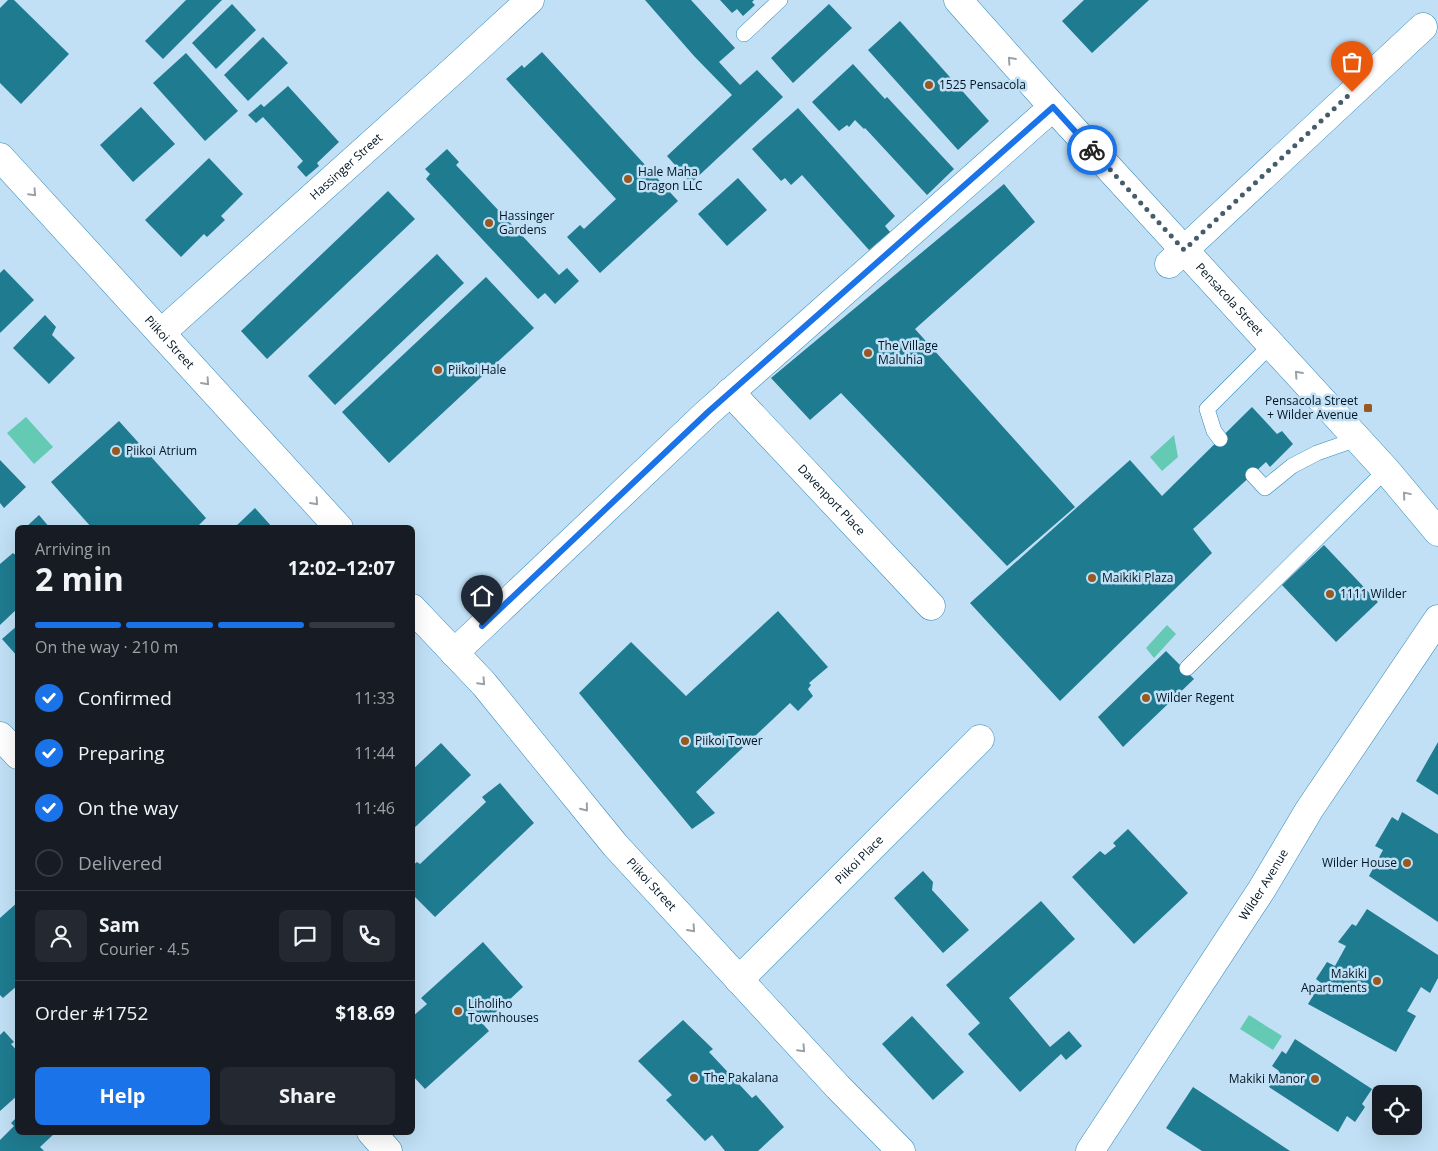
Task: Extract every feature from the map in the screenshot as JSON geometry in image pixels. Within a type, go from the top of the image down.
[{"type":"main road","name":"Hassinger Street","points":[[162,333],[530,0]]},
{"type":"main road","name":"Pensacola Street","points":[[958,0],[1053,107],[1177,257],[1271,345],[1386,470],[1438,532]]},
{"type":"main road","points":[[1177,257],[1422,27]]},
{"type":"main road","points":[[454,653],[730,392],[1053,107]]},
{"type":"main road","name":"Piikoi Street","points":[[0,157],[336,525]]},
{"type":"main road","name":"Davenport Place","points":[[730,392],[931,606]]},
{"type":"main road","name":"Piikoi Street","points":[[415,611],[484,684],[615,845],[838,1087],[901,1151]]},
{"type":"main road","name":"Wilder Avenue","points":[[1090,1151],[1262,889],[1309,810],[1438,619]]},
{"type":"main road","points":[[0,736],[15,752]]},
{"type":"main road","name":"Piikoi Place","points":[[739,980],[980,739]]},
{"type":"main road","points":[[374,1135],[388,1151]]},
{"type":"lane","points":[[744,34],[780,0]]},
{"type":"lane","points":[[1220,439],[1214,431],[1207,409],[1271,345]]},
{"type":"lane","points":[[1253,475],[1264,488],[1292,466],[1317,453],[1357,440]]},
{"type":"lane","points":[[1187,668],[1386,470]]},
{"type":"shaded area","points":[[26,417],[53,447],[34,464],[7,433]]},
{"type":"shaded area","points":[[1174,435],[1178,457],[1162,471],[1150,457]]},
{"type":"shaded area","points":[[1167,625],[1176,634],[1154,658],[1146,648]]},
{"type":"shaded area","points":[[1249,1015],[1282,1036],[1273,1050],[1240,1029]]},
{"type":"building","points":[[8,0],[14,0],[69,54],[21,104],[0,83],[0,8]]},
{"type":"building","points":[[186,0],[222,0],[163,59],[145,41]]},
{"type":"building","points":[[645,0],[691,0],[735,48],[719,62],[740,85],[757,70],[783,97],[691,183],[667,156],[732,95],[694,56]]},
{"type":"building","points":[[720,0],[754,0],[752,2],[755,5],[743,16],[737,9],[732,13]]},
{"type":"building","points":[[1084,0],[1149,0],[1092,53],[1062,21]]},
{"type":"building","points":[[232,4],[256,30],[216,69],[192,43]]},
{"type":"building","points":[[829,4],[852,28],[793,83],[771,58]]},
{"type":"building","name":"1525 Pensacola","points":[[900,21],[989,121],[958,150],[868,50]]},
{"type":"building","points":[[263,37],[288,63],[248,101],[224,75]]},
{"type":"building","name":"Hale Maha Dragon LLC","points":[[542,52],[678,201],[600,273],[567,237],[580,225],[584,229],[616,199],[506,79],[522,65],[524,68]]},
{"type":"building","points":[[186,53],[238,111],[205,141],[153,83]]},
{"type":"building","points":[[853,64],[885,99],[887,97],[954,169],[927,195],[865,128],[855,120],[849,127],[847,125],[839,131],[812,102]]},
{"type":"building","points":[[288,86],[339,142],[317,163],[319,166],[306,177],[297,167],[303,161],[263,117],[256,123],[248,115],[261,104],[264,107]]},
{"type":"building","points":[[141,107],[175,144],[133,182],[100,145]]},
{"type":"building","points":[[798,108],[895,216],[885,226],[890,232],[869,250],[802,175],[791,185],[785,178],[781,181],[752,149]]},
{"type":"building","name":"Hassinger Gardens","points":[[447,149],[459,162],[456,165],[559,275],[567,268],[579,281],[555,304],[545,293],[538,299],[426,179],[430,174],[425,169]]},
{"type":"building","points":[[209,158],[243,194],[221,216],[225,220],[207,237],[204,234],[181,257],[145,220]]},
{"type":"building","points":[[738,178],[767,210],[727,246],[698,214]]},
{"type":"building","name":"The Village Maluhia","points":[[1004,184],[1035,222],[915,329],[1075,507],[1007,566],[841,393],[810,420],[771,378]]},
{"type":"building","points":[[388,191],[415,219],[267,359],[241,331]]},
{"type":"building","points":[[437,254],[464,283],[335,405],[308,376]]},
{"type":"building","points":[[4,269],[34,300],[0,333],[0,273]]},
{"type":"building","name":"Piikoi Hale","points":[[486,277],[534,328],[389,463],[342,412]]},
{"type":"building","points":[[45,315],[56,327],[52,335],[75,358],[49,384],[13,348]]},
{"type":"building","name":"Maikiki Plaza","points":[[1252,407],[1277,434],[1282,431],[1293,444],[1270,467],[1266,462],[1193,529],[1212,553],[1060,701],[970,603],[1130,460],[1162,496]]},
{"type":"building","name":"Piikoi Atrium","points":[[119,421],[206,518],[199,525],[89,525],[51,482]]},
{"type":"building","points":[[0,460],[26,487],[4,508],[0,503]]},
{"type":"building","points":[[255,508],[270,525],[237,525]]},
{"type":"building","points":[[39,515],[47,525],[28,525]]},
{"type":"building","name":"1111 Wilder","points":[[1324,545],[1378,602],[1336,642],[1282,585]]},
{"type":"building","points":[[13,553],[15,555],[15,611],[0,625],[0,564]]},
{"type":"building","name":"Piikoi Tower","points":[[778,611],[828,667],[809,683],[811,685],[808,689],[813,696],[798,711],[790,703],[696,792],[715,813],[692,829],[579,693],[631,642],[686,696]]},
{"type":"building","points":[[15,628],[15,654],[2,639]]},
{"type":"building","name":"Wilder Regent","points":[[1166,651],[1194,679],[1123,747],[1098,717]]},
{"type":"building","points":[[1438,742],[1438,795],[1416,781]]},
{"type":"building","points":[[441,743],[471,775],[415,827],[415,767]]},
{"type":"building","points":[[500,783],[534,823],[435,917],[415,897],[415,864],[417,862],[420,864],[486,802],[482,797]]},
{"type":"building","name":"Wilder House","points":[[1402,812],[1438,834],[1438,922],[1369,876],[1383,850],[1375,846],[1392,817],[1398,821]]},
{"type":"building","points":[[1128,829],[1188,893],[1134,944],[1072,877],[1100,851],[1105,855],[1116,846],[1113,843]]},
{"type":"building","points":[[923,871],[933,882],[932,890],[969,930],[943,953],[894,898]]},
{"type":"building","points":[[1041,901],[1075,939],[1009,998],[1050,1047],[1069,1031],[1082,1046],[1066,1060],[1061,1054],[1020,1092],[968,1034],[980,1023],[946,985]]},
{"type":"building","points":[[15,905],[15,988],[3,998],[0,995],[0,918]]},
{"type":"building","name":"Makiki Apartments","points":[[1367,909],[1438,955],[1438,978],[1430,993],[1421,987],[1407,1011],[1416,1016],[1396,1052],[1308,1004],[1321,983],[1316,979],[1327,962],[1335,966],[1346,946],[1338,942],[1352,924],[1356,926]]},
{"type":"building","name":"Liholiho Townhouses","points":[[483,942],[523,987],[483,1024],[489,1031],[425,1089],[415,1078],[415,1014],[427,1004],[421,998]]},
{"type":"building","points":[[912,1016],[964,1072],[933,1100],[882,1044]]},
{"type":"building","name":"The Pakalana","points":[[683,1020],[713,1049],[709,1052],[752,1098],[756,1095],[784,1127],[758,1151],[725,1151],[712,1135],[705,1141],[666,1100],[672,1095],[638,1061]]},
{"type":"building","points":[[4,1031],[14,1042],[11,1044],[15,1049],[15,1098],[0,1111],[0,1035]]},
{"type":"building","name":"Makiki Manor","points":[[1295,1039],[1372,1089],[1362,1104],[1365,1107],[1355,1122],[1347,1116],[1338,1132],[1269,1087],[1279,1071],[1272,1066],[1282,1051],[1286,1054]]},
{"type":"building","points":[[1193,1087],[1290,1151],[1202,1151],[1166,1128]]},
{"type":"building","points":[[15,1119],[15,1135],[53,1135],[40,1147],[44,1151],[0,1151],[0,1140],[14,1126],[11,1123]]},
{"type":"way so far","points":[[1092,150],[1184,250],[1352,92]]},
{"type":"place","name":"1525 Pensacola","points":[[929,85]]},
{"type":"place","name":"Hale Maha Dragon LLC","points":[[628,179]]},
{"type":"place","name":"Hassinger Gardens","points":[[489,223]]},
{"type":"place","name":"The Village Maluhia","points":[[868,353]]},
{"type":"place","name":"Piikoi Hale","points":[[438,370]]},
{"type":"place","name":"Pensacola Street + Wilder Avenue","points":[[1368,408]]},
{"type":"place","name":"Piikoi Atrium","points":[[116,451]]},
{"type":"place","name":"Maikiki Plaza","points":[[1092,578]]},
{"type":"place","name":"1111 Wilder","points":[[1330,594]]},
{"type":"place","name":"Wilder Regent","points":[[1146,698]]},
{"type":"place","name":"Piikoi Tower","points":[[685,741]]},
{"type":"place","name":"Wilder House","points":[[1407,863]]},
{"type":"place","name":"Makiki Apartments","points":[[1377,981]]},
{"type":"place","name":"Liholiho Townhouses","points":[[458,1011]]},
{"type":"place","name":"The Pakalana","points":[[694,1078]]},
{"type":"place","name":"Makiki Manor","points":[[1315,1079]]},
{"type":"route","points":[[482,626],[708,412],[1053,107],[1092,150]]}]
